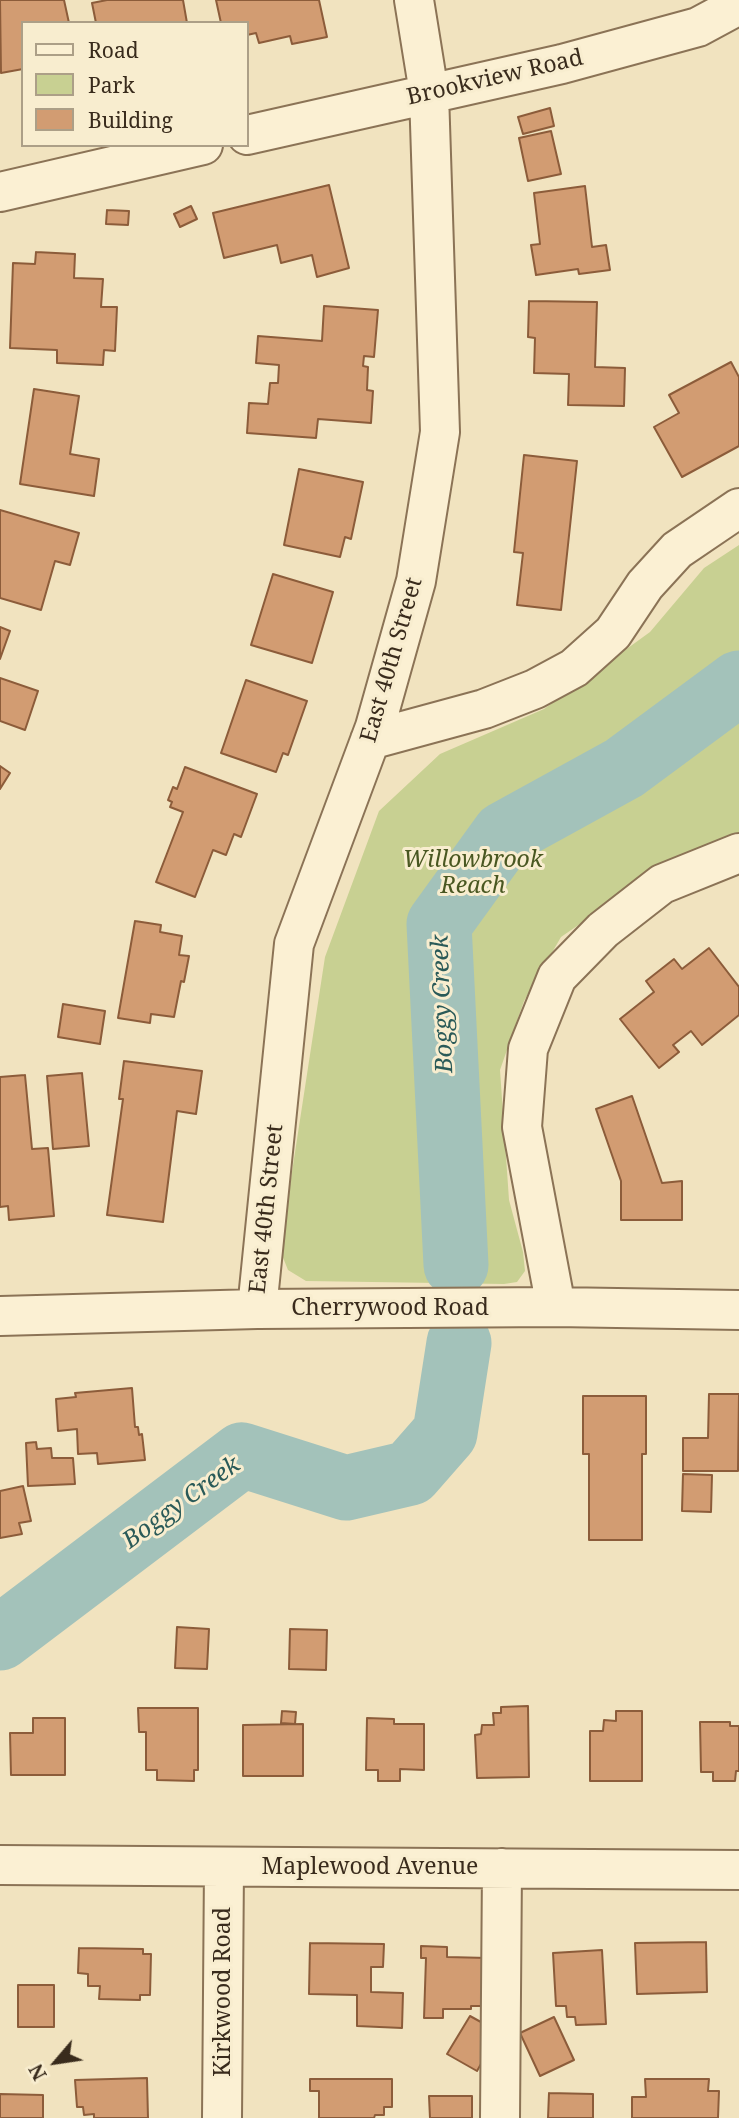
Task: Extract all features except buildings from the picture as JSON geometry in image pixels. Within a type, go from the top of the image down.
[{"type":"street","name":"East 40th Street","points":[[257,1309],[293,944],[370,740],[416,581],[440,432],[429,93],[414,0]]},
{"type":"street","name":"Brookview Road","points":[[248,135],[562,64],[698,27],[739,5]]},
{"type":"street","points":[[0,192],[194,147]]},
{"type":"street","points":[[370,740],[484,709],[535,689],[574,668],[613,633],[646,585],[677,550],[739,508]]},
{"type":"street","points":[[556,1307],[522,1127],[528,1049],[557,977],[603,930],[662,884],[739,853]]},
{"type":"street","name":"Cherrywood Road","points":[[0,1316],[257,1309],[556,1307],[739,1310]]},
{"type":"street","name":"Maplewood Avenue","points":[[0,1865],[739,1870]]},
{"type":"street","name":"Kirkwood Road","points":[[222,2118],[224,1867]]},
{"type":"street","points":[[500,2118],[502,1868]]},
{"type":"green space","name":"Willowbrook Reach","points":[[739,545],[739,833],[667,864],[561,937],[524,1001],[500,1070],[509,1200],[523,1252],[525,1271],[517,1282],[504,1284],[306,1281],[288,1270],[280,1250],[325,957],[379,811],[440,754],[544,709],[650,632],[704,568]]},
{"type":"waterway","name":"Boggy Creek","points":[[456,1265],[439,924],[504,834],[624,768],[739,683]]},
{"type":"waterway","name":"Boggy Creek","points":[[0,1638],[242,1455],[346,1488],[410,1473],[445,1433],[459,1343]]}]
